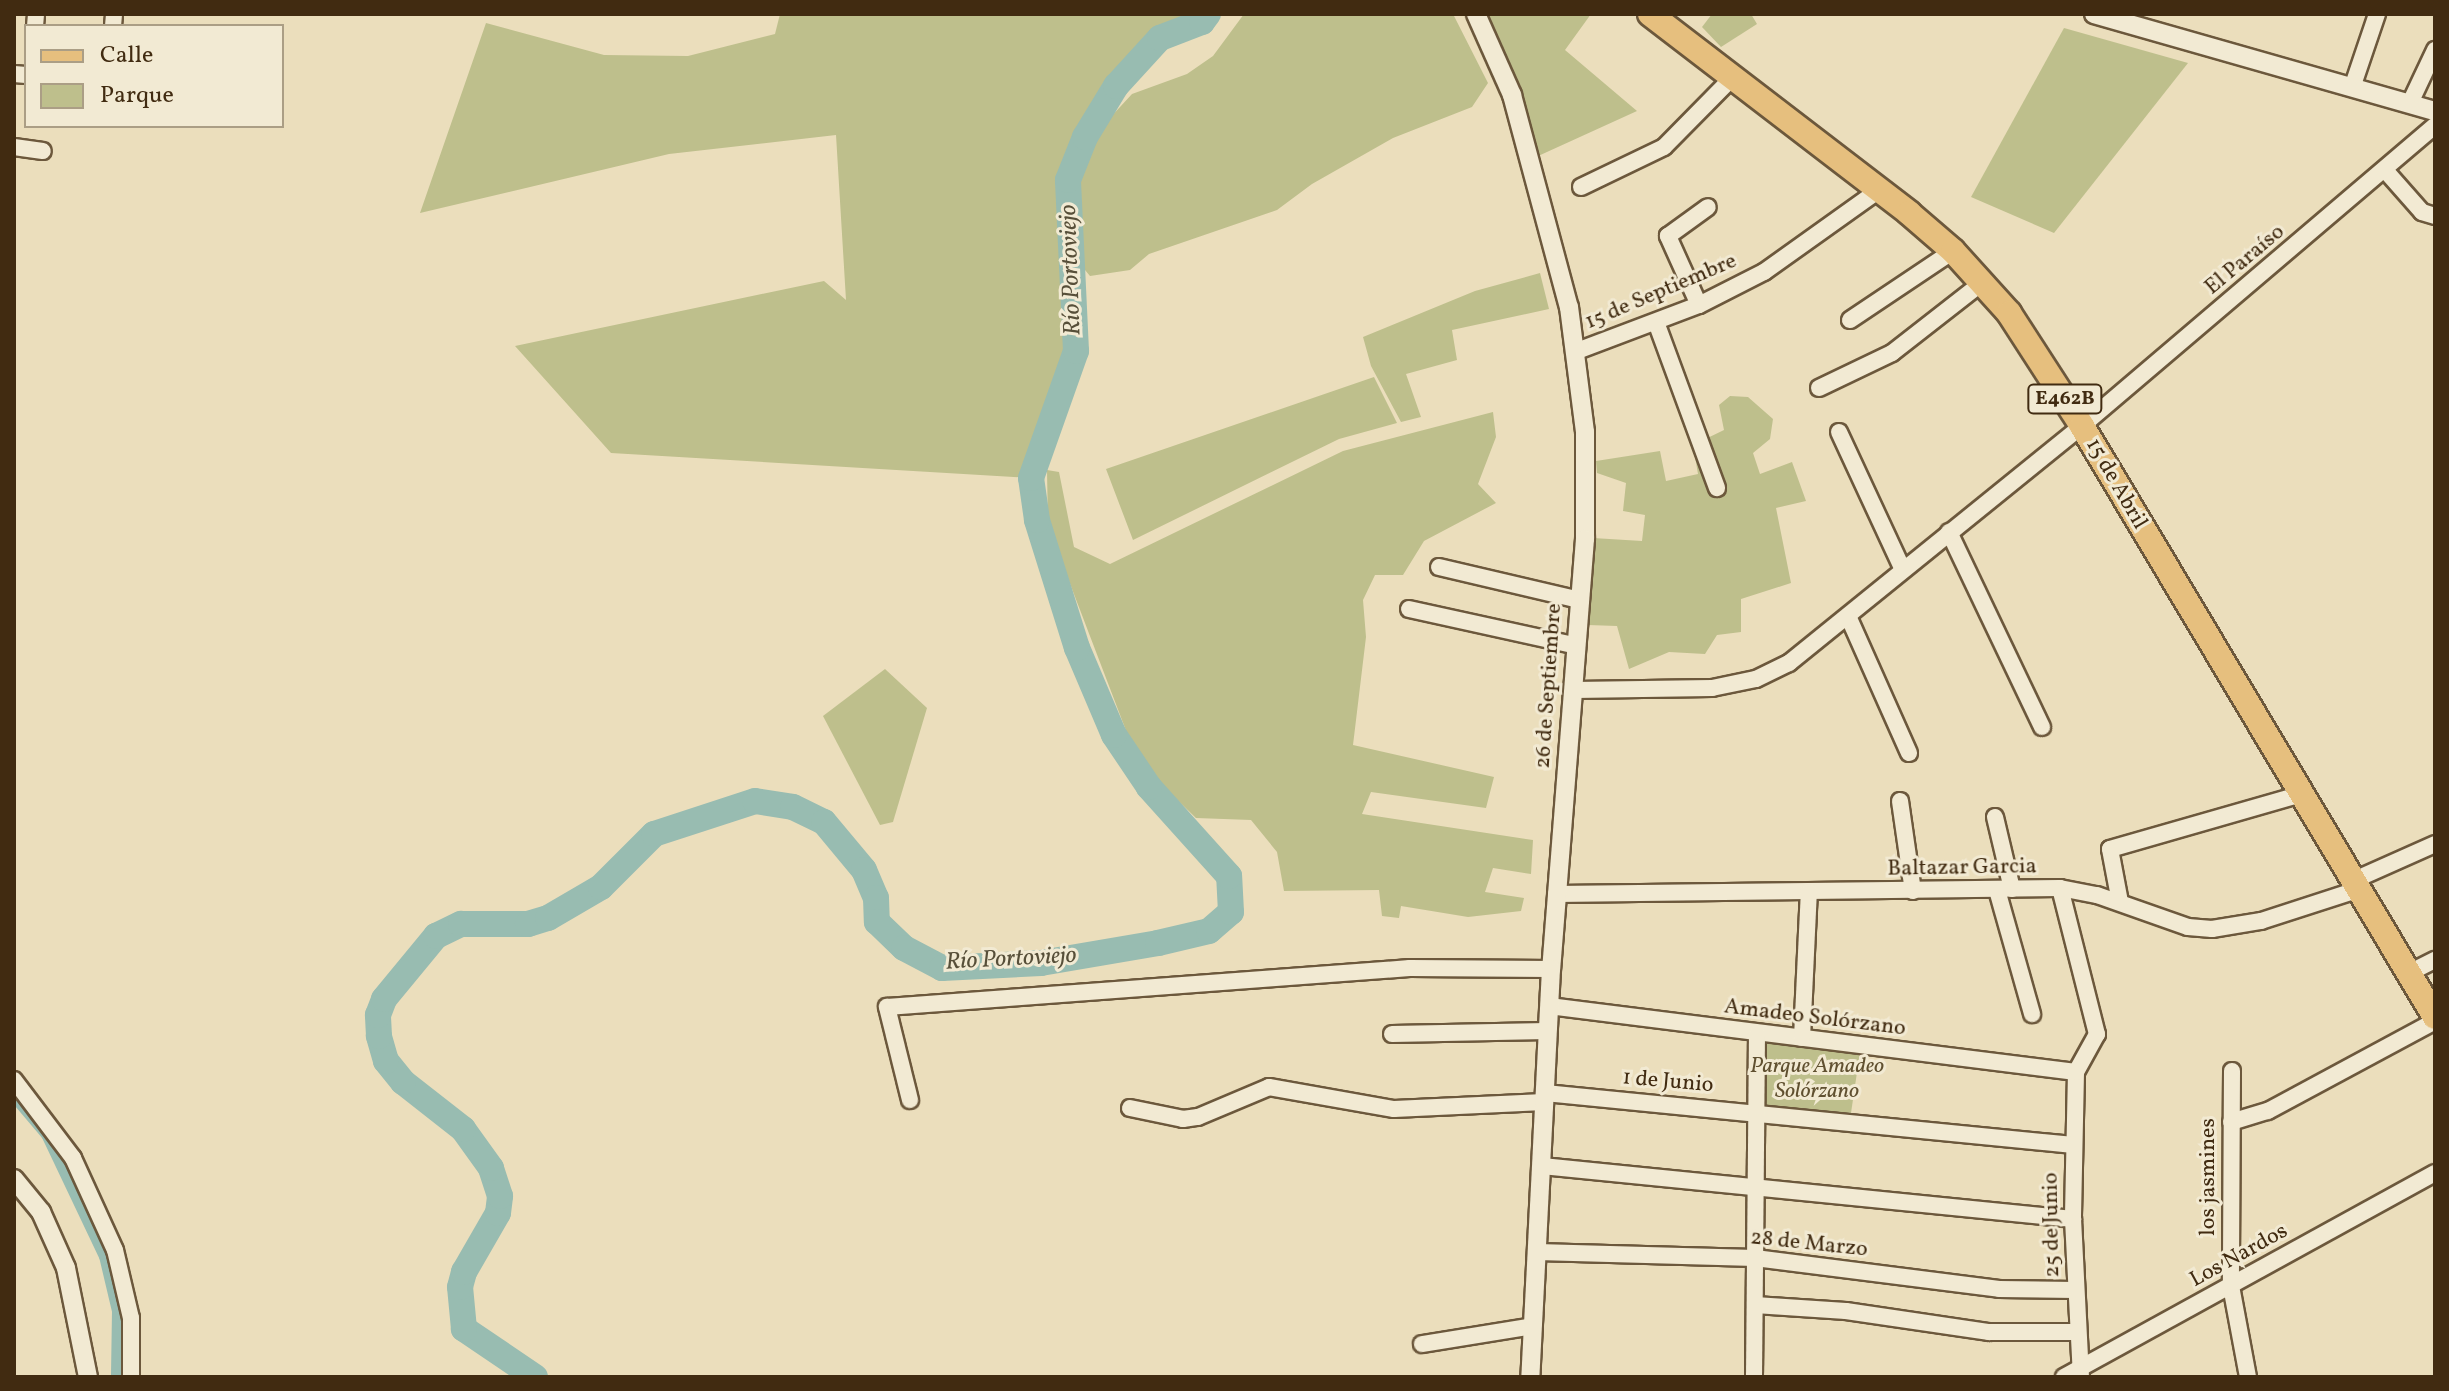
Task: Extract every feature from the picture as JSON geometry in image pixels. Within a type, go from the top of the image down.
[{"type":"main road","name":"15 de Abril","points":[[1650,14],[1879,190],[1953,251],[1983,282],[2031,345],[2082,426],[2435,1019]]},
{"type":"street","name":"26 de Septiembre","points":[[1476,14],[1512,95],[1577,351],[1586,480],[1574,690],[1547,1031],[1530,1377]]},
{"type":"street","points":[[2094,14],[2140,20],[2435,111]]},
{"type":"street","points":[[2353,85],[2377,14]]},
{"type":"street","points":[[2410,103],[2435,50]]},
{"type":"street","points":[[1581,187],[1664,147],[1732,78]]},
{"type":"street","name":"El Paraíso","points":[[1574,690],[1682,691],[1756,679],[1805,652],[2082,426],[2435,126]]},
{"type":"street","points":[[14,147],[43,151]]},
{"type":"street","points":[[2385,170],[2428,214],[2435,229]]},
{"type":"street","name":"15 de Septiembre","points":[[1577,351],[1699,305],[1764,272],[1879,190]]},
{"type":"street","points":[[1699,305],[1668,236],[1708,207]]},
{"type":"street","points":[[1850,320],[1953,251]]},
{"type":"street","points":[[1819,388],[1892,353],[1983,282]]},
{"type":"street","points":[[1656,322],[1717,488]]},
{"type":"street","points":[[1839,432],[1903,570]]},
{"type":"street","points":[[1949,532],[2042,727]]},
{"type":"street","points":[[1439,567],[1580,600]]},
{"type":"street","points":[[1409,609],[1577,646]]},
{"type":"street","points":[[1848,616],[1909,753]]},
{"type":"street","points":[[2120,902],[2110,849],[2302,794]]},
{"type":"street","points":[[1900,801],[1913,891]]},
{"type":"street","points":[[1995,817],[2004,890],[2032,1014]]},
{"type":"street","name":"Baltazar Garcia","points":[[1556,894],[2060,888],[2120,902],[2171,922],[2212,929],[2261,921],[2354,886],[2435,844]]},
{"type":"street","points":[[2060,888],[2097,1034],[2076,1072]]},
{"type":"street","points":[[1802,1038],[1809,892]]},
{"type":"street","points":[[2409,973],[2435,960]]},
{"type":"street","points":[[910,1100],[887,1007],[1410,968],[1551,969]]},
{"type":"street","name":"Amadeo Solórzano","points":[[1549,1006],[2076,1072]]},
{"type":"street","points":[[2231,1122],[2268,1111],[2435,1019]]},
{"type":"street","points":[[1392,1034],[1547,1031]]},
{"type":"street","points":[[1754,1377],[1757,1034]]},
{"type":"street","name":"los jasmines","points":[[2232,1071],[2231,1286],[2248,1377]]},
{"type":"street","name":"25 de Junio","points":[[2076,1072],[2073,1219],[2080,1373]]},
{"type":"street","points":[[14,1080],[73,1158],[115,1250],[131,1318],[131,1377]]},
{"type":"street","name":"1 de Junio","points":[[1130,1108],[1183,1119],[1198,1117],[1269,1087],[1394,1109],[1545,1098],[1756,1112],[2073,1145]]},
{"type":"street","points":[[1542,1166],[2073,1219]]},
{"type":"street","name":"Los Nardos","points":[[2064,1377],[2080,1373],[2435,1173]]},
{"type":"street","points":[[14,1179],[41,1212],[66,1268],[88,1377]]},
{"type":"street","name":"28 de Marzo","points":[[1537,1252],[1755,1258],[1999,1289],[2075,1290]]},
{"type":"street","points":[[1755,1305],[1846,1311],[1989,1332],[2077,1332]]},
{"type":"street","points":[[1422,1344],[1533,1326]]},
{"type":"green space","points":[[780,14],[1208,14],[1202,22],[1160,38],[1123,79],[1085,137],[1068,180],[1076,322],[1056,407],[1031,478],[611,453],[515,346],[824,281],[846,300],[836,135],[669,154],[420,213],[486,23],[604,55],[688,56],[775,34]]},
{"type":"green space","points":[[1244,14],[1453,14],[1488,83],[1472,107],[1393,138],[1312,184],[1277,210],[1149,254],[1130,270],[1090,276],[1080,264],[1076,187],[1096,133],[1132,94],[1187,74],[1213,56]]},
{"type":"green space","points":[[1473,14],[1591,14],[1565,50],[1637,111],[1525,162],[1493,58]]},
{"type":"green space","points":[[1712,14],[1751,14],[1757,24],[1721,47],[1702,27]]},
{"type":"green space","points":[[2064,28],[2188,63],[2054,233],[1971,197]]},
{"type":"green space","points":[[1540,273],[1549,309],[1452,330],[1457,360],[1406,374],[1421,417],[1401,422],[1371,366],[1363,337],[1475,291]]},
{"type":"green space","points":[[1374,377],[1397,423],[1339,439],[1133,540],[1106,469]]},
{"type":"green space","points":[[1730,396],[1748,397],[1773,419],[1770,439],[1753,453],[1760,474],[1792,462],[1806,501],[1776,508],[1791,583],[1741,599],[1741,632],[1717,635],[1705,654],[1669,652],[1629,669],[1617,626],[1588,625],[1593,538],[1642,541],[1645,515],[1623,511],[1626,483],[1597,473],[1596,461],[1660,451],[1666,481],[1698,474],[1693,445],[1724,430],[1719,405]]},
{"type":"green space","points":[[1493,412],[1496,437],[1478,484],[1496,503],[1424,541],[1403,575],[1375,575],[1363,600],[1366,637],[1353,745],[1494,777],[1486,808],[1371,792],[1362,814],[1533,840],[1531,874],[1493,868],[1485,892],[1524,898],[1521,911],[1468,917],[1401,906],[1399,918],[1382,916],[1379,890],[1284,891],[1277,852],[1251,820],[1196,818],[1165,788],[1130,741],[1048,526],[1047,470],[1059,472],[1074,547],[1110,564],[1343,451]]},
{"type":"green space","points":[[885,669],[927,708],[893,822],[880,825],[823,716]]},
{"type":"green space","name":"Parque Amadeo Solórzano","points":[[1766,1042],[1860,1052],[1851,1113],[1766,1107]]},
{"type":"waterway","name":"Río Portoviejo","points":[[535,1377],[464,1329],[460,1287],[464,1272],[498,1213],[500,1196],[491,1168],[463,1129],[403,1082],[386,1061],[379,1036],[378,1015],[384,999],[436,936],[461,924],[528,924],[548,918],[601,887],[654,834],[755,801],[793,807],[824,822],[864,870],[876,898],[877,922],[904,948],[942,968],[1041,963],[1158,943],[1209,931],[1231,912],[1229,876],[1149,787],[1114,735],[1077,648],[1037,520],[1031,478],[1076,351],[1068,180],[1085,137],[1116,86],[1160,38],[1202,22],[1208,14]]},
{"type":"waterway","points":[[14,1094],[48,1134],[106,1256],[119,1311],[118,1377]]}]
